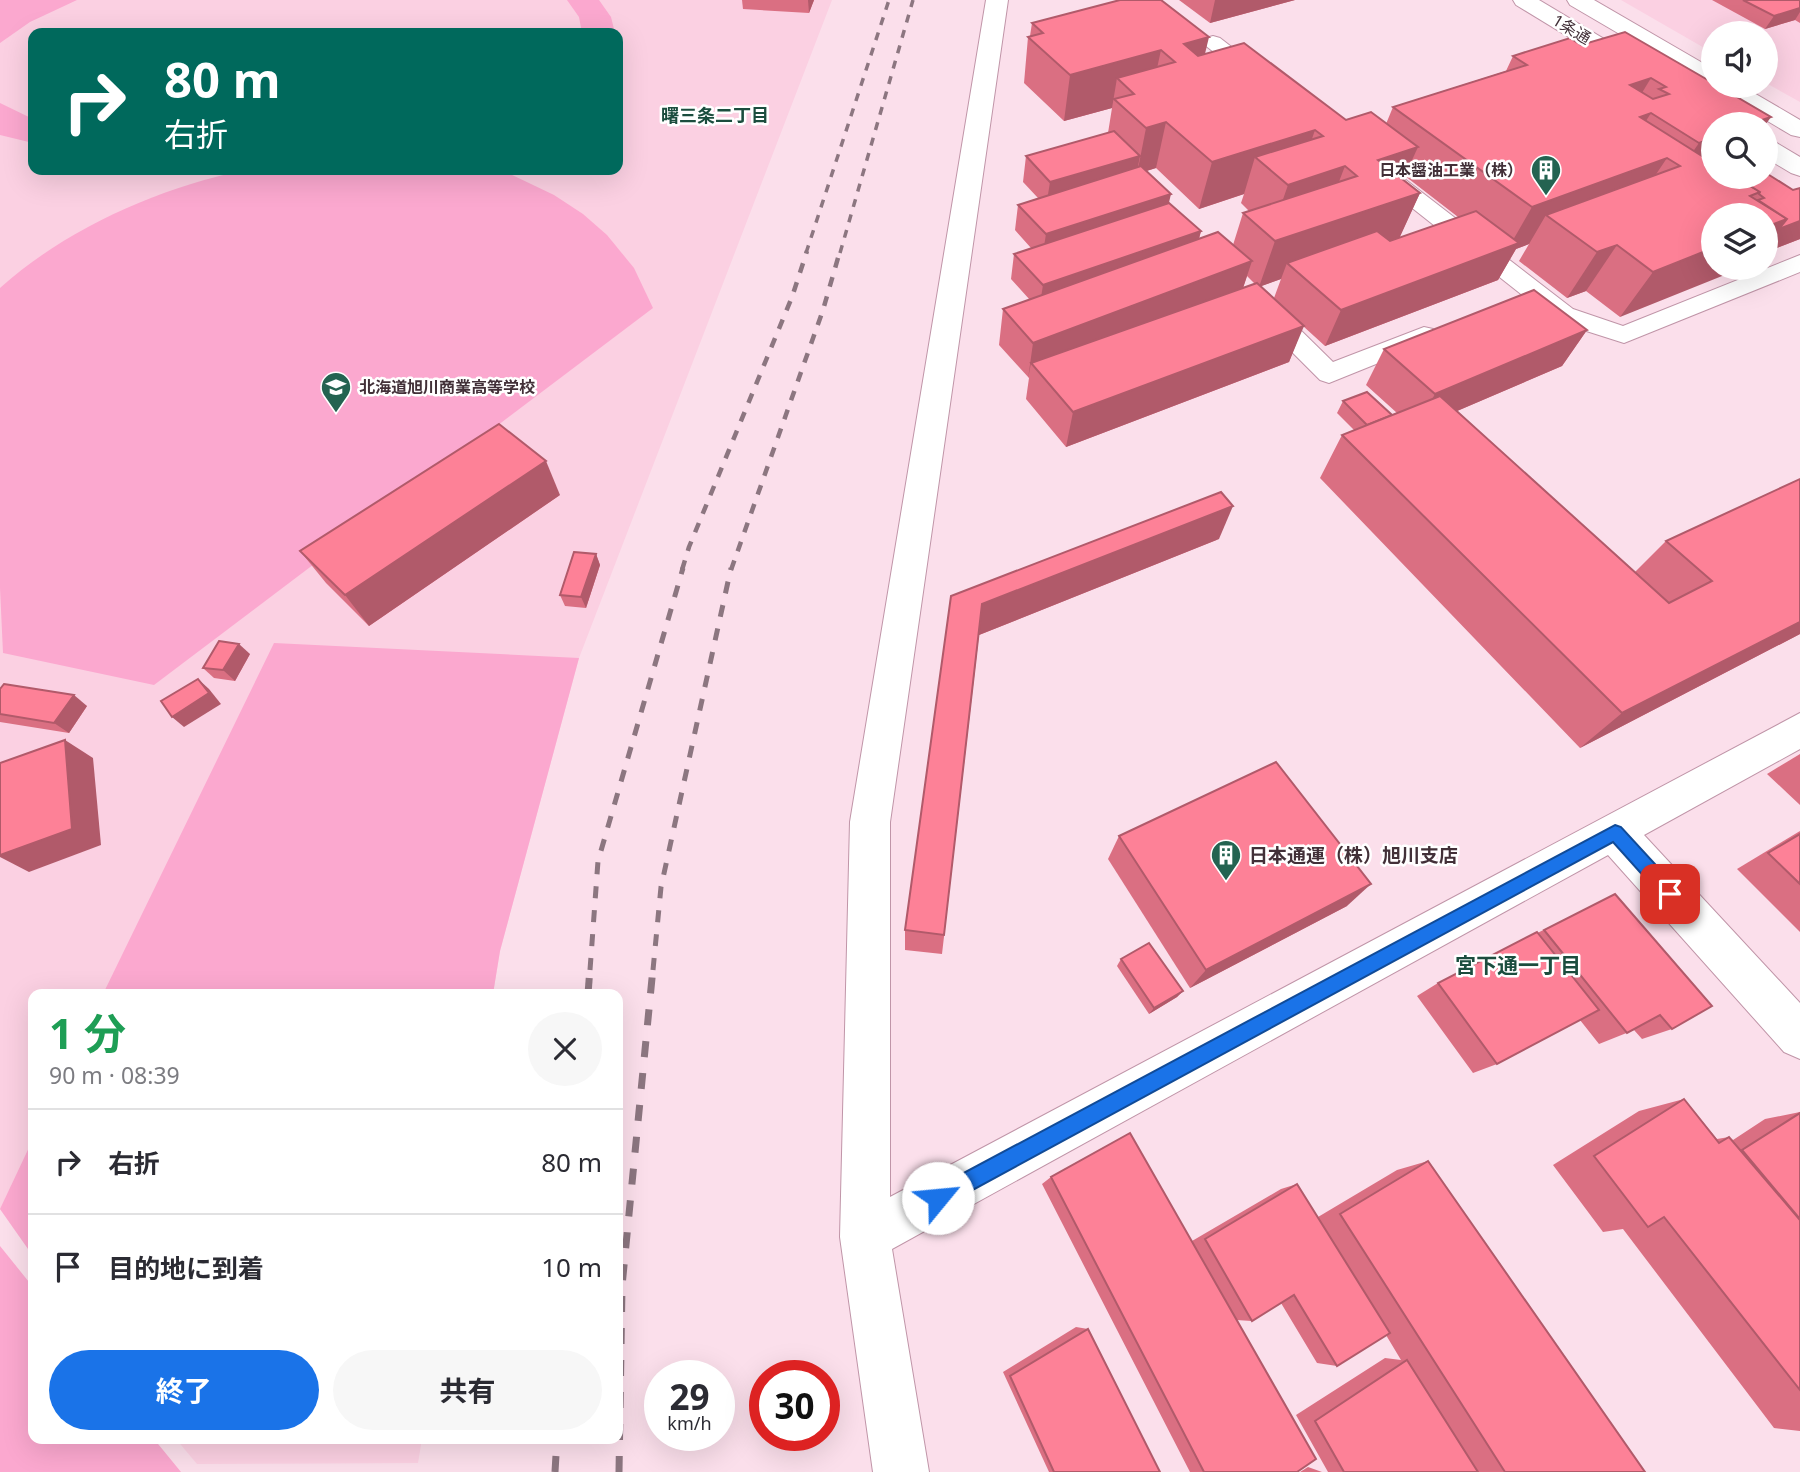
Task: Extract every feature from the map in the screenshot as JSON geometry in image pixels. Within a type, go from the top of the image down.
[{"type":"street","points":[[901,1472],[865,1237],[870,822],[997,0]]},
{"type":"street","name":"1条通","points":[[1524,0],[1709,112]]},
{"type":"street","name":"1条通","points":[[1578,0],[1701,72]]},
{"type":"street","points":[[1745,98],[1800,130]]},
{"type":"street","points":[[1778,154],[1800,168]]},
{"type":"street","points":[[865,1237],[1800,730]]},
{"type":"street","points":[[1615,832],[1800,1036]]},
{"type":"lane","points":[[1213,42],[1277,91]]},
{"type":"lane","points":[[1363,158],[1564,315],[1624,335],[1800,263]]},
{"type":"lane","points":[[1508,301],[1534,290]]},
{"type":"lane","points":[[1252,296],[1329,374],[1444,327]]},
{"type":"shaded area","name":"北海道旭川商業高等学校","points":[[0,0],[832,0],[579,658],[500,951],[494,989],[28,989],[28,1249],[0,1209]]},
{"type":"shaded area","points":[[0,0],[77,0],[30,22],[0,43]]},
{"type":"shaded area","points":[[567,0],[599,0],[611,17],[614,28],[581,28],[579,17]]},
{"type":"shaded area","points":[[1621,0],[1800,0],[1800,102],[1778,90],[1778,21],[1701,21],[1701,46]]},
{"type":"shaded area","points":[[0,103],[28,117],[28,142],[0,135]]},
{"type":"shaded area","points":[[223,175],[512,175],[554,195],[583,214],[607,235],[634,268],[653,308],[154,685],[3,653],[0,588],[0,288],[26,266],[84,229],[146,200]]},
{"type":"shaded area","points":[[274,643],[579,658],[500,951],[494,989],[105,989]]},
{"type":"shaded area","points":[[28,1150],[28,1249],[0,1209]]},
{"type":"shaded area","points":[[0,1246],[28,1281],[28,1444],[158,1444],[181,1472],[0,1472]]},
{"type":"shaded area","points":[[180,1444],[421,1444],[418,1463],[197,1464]]},
{"type":"building","points":[[1120,0],[1161,0],[1209,37],[1184,44],[1198,56],[1244,43],[1346,120],[1371,112],[1418,147],[1378,160],[1420,193],[1275,241],[1243,213],[1357,176],[1345,166],[1288,185],[1255,157],[1323,136],[1315,130],[1212,162],[1166,122],[1146,128],[1114,99],[1134,94],[1117,78],[1175,62],[1161,50],[1070,75],[1028,37],[1043,33],[1032,23]]},
{"type":"building","points":[[1743,0],[1800,0],[1800,8],[1774,16]]},
{"type":"building","points":[[1625,32],[1701,76],[1701,98],[1739,98],[1762,112],[1701,112],[1699,143],[1651,113],[1640,117],[1701,155],[1701,189],[1755,189],[1760,192],[1750,196],[1761,203],[1701,203],[1701,253],[1653,272],[1617,245],[1597,252],[1546,215],[1680,166],[1667,158],[1532,207],[1393,107],[1527,65],[1513,56],[1570,38],[1581,45]],"holes":[[[1651,78],[1666,87],[1659,89],[1669,94],[1653,99],[1630,85]]]},
{"type":"building","points":[[1114,131],[1140,156],[1050,182],[1026,156]]},
{"type":"building","points":[[1141,166],[1171,194],[1046,234],[1018,205]]},
{"type":"building","points":[[1778,181],[1793,190],[1800,188],[1800,221],[1779,229],[1787,219],[1778,213],[1778,203],[1763,203],[1758,200],[1764,198],[1755,189],[1778,189]]},
{"type":"building","points":[[1169,203],[1201,231],[1043,285],[1014,254]]},
{"type":"building","points":[[1476,211],[1519,243],[1341,310],[1287,263],[1377,231],[1390,241]]},
{"type":"building","points":[[1778,213],[1787,219],[1778,222]]},
{"type":"building","points":[[1218,232],[1252,261],[1033,343],[1003,309]]},
{"type":"building","points":[[1257,283],[1304,326],[1073,412],[1031,363]]},
{"type":"building","points":[[1534,290],[1587,330],[1435,394],[1384,349]]},
{"type":"building","points":[[1367,392],[1392,415],[1367,425],[1343,401]]},
{"type":"building","points":[[1440,396],[1669,603],[1712,581],[1666,541],[1800,479],[1800,622],[1622,713],[1342,435]]},
{"type":"building","points":[[499,424],[546,461],[345,595],[300,551]]},
{"type":"building","points":[[1221,492],[1233,506],[982,604],[944,935],[905,930],[951,596]]},
{"type":"building","points":[[574,552],[596,554],[581,597],[560,595]]},
{"type":"building","points":[[219,641],[239,644],[223,670],[203,668]]},
{"type":"building","points":[[198,679],[209,693],[172,717],[161,701]]},
{"type":"building","points":[[4,684],[74,695],[54,723],[0,714],[0,689]]},
{"type":"building","points":[[65,740],[72,829],[0,855],[0,763]]},
{"type":"building","name":"日本通運（株）旭川支店","points":[[1276,762],[1371,884],[1206,970],[1119,836]]},
{"type":"building","points":[[1800,834],[1800,884],[1768,853]]},
{"type":"building","points":[[1615,894],[1712,1006],[1672,1029],[1660,1015],[1627,1033],[1544,930]]},
{"type":"building","points":[[1537,932],[1599,1010],[1497,1064],[1438,983]]},
{"type":"building","points":[[1149,943],[1183,991],[1154,1008],[1121,959]]},
{"type":"building","points":[[1684,1099],[1719,1143],[1729,1137],[1800,1220],[1800,1390],[1664,1217],[1648,1227],[1594,1156]]},
{"type":"building","points":[[1800,1113],[1800,1219],[1742,1150]]},
{"type":"building","points":[[1130,1133],[1316,1459],[1297,1472],[1204,1472],[1051,1177]]},
{"type":"building","points":[[1428,1161],[1645,1472],[1505,1472],[1340,1214]]},
{"type":"building","points":[[1297,1184],[1390,1333],[1337,1366],[1294,1295],[1252,1321],[1205,1239]]},
{"type":"building","points":[[1088,1329],[1160,1472],[1054,1472],[1010,1376]]},
{"type":"building","points":[[1407,1360],[1478,1472],[1344,1472],[1315,1421]]},
{"type":"railway","points":[[806,253],[889,0]]},
{"type":"railway","points":[[840,253],[913,0]]},
{"type":"railway","points":[[682,570],[689,547],[792,297],[807,251]]},
{"type":"railway","points":[[731,570],[823,310],[840,251]]},
{"type":"railway","points":[[590,970],[598,861],[683,568]]},
{"type":"railway","points":[[653,970],[661,887],[731,568]]},
{"type":"railway","points":[[588,989],[590,968]]},
{"type":"railway","points":[[623,1276],[653,968]]},
{"type":"railway","points":[[555,1472],[557,1444]]},
{"type":"railway","points":[[619,1444],[619,1472]]},
{"type":"place","name":"日本醤油工業（株）","points":[[1546,197]]},
{"type":"place","name":"北海道旭川商業高等学校","points":[[336,414]]},
{"type":"place","name":"日本通運（株）旭川支店","points":[[1226,882]]},
{"type":"district","name":"曙三条二丁目","points":[[715,115]]},
{"type":"district","name":"宮下通一丁目","points":[[1518,965]]},
{"type":"route","points":[[938,1198],[1615,832],[1670,894]]}]
